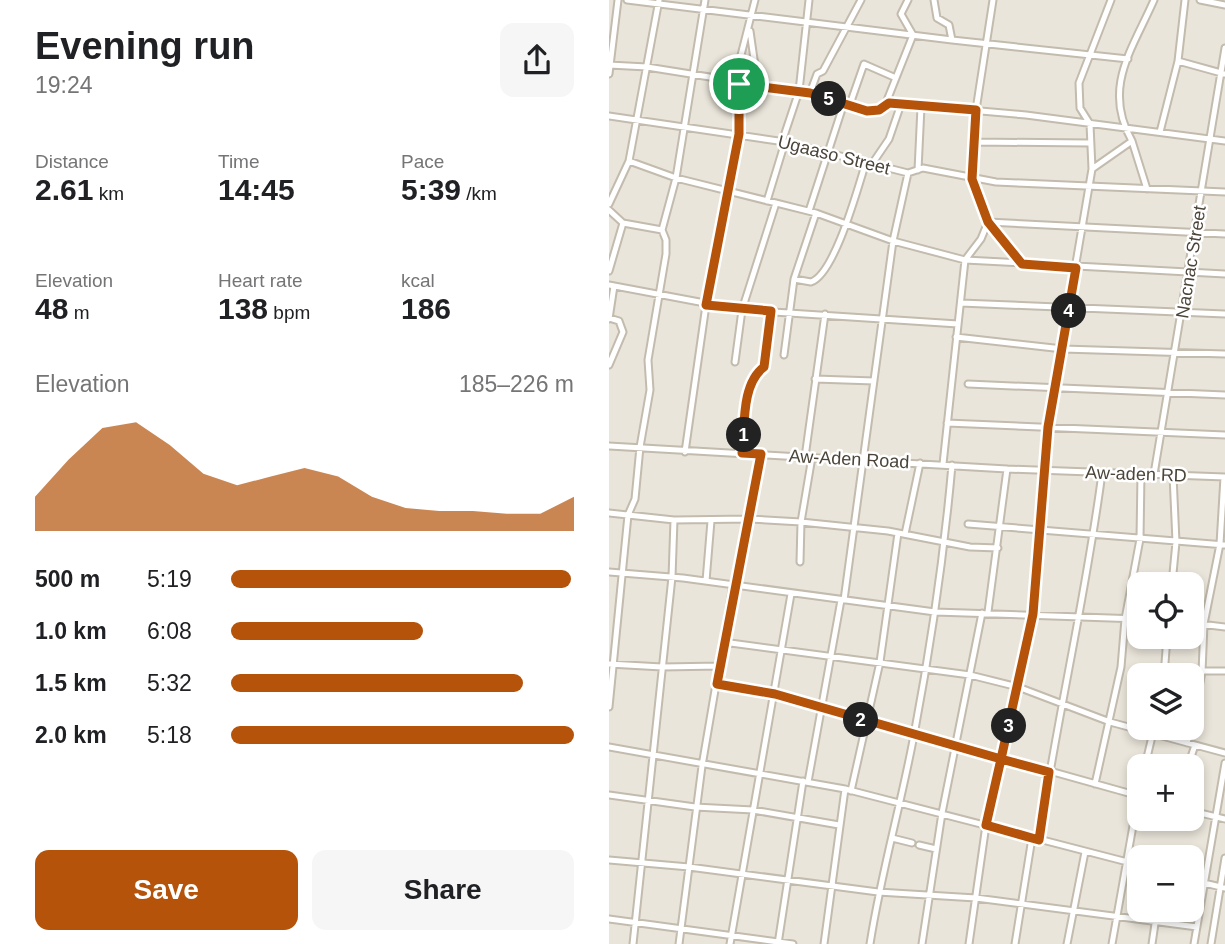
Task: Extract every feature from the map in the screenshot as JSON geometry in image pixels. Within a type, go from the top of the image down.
[{"type":"street","points":[[609,74],[618,0]]},
{"type":"street","points":[[627,0],[1128,59]]},
{"type":"street","points":[[609,707],[611,664],[628,515],[635,499],[640,447],[650,390],[648,360],[667,254],[662,230],[676,178],[705,0]]},
{"type":"street","points":[[685,452],[699,370],[706,305],[739,134],[740,59],[755,0]]},
{"type":"street","points":[[767,201],[799,91],[809,0]]},
{"type":"street","points":[[810,93],[815,77],[823,71],[861,0]]},
{"type":"street","points":[[908,0],[901,14],[913,35]]},
{"type":"street","points":[[934,0],[935,15],[949,24],[952,40]]},
{"type":"street","points":[[993,0],[976,110],[972,179],[988,222],[1022,264]]},
{"type":"street","points":[[969,944],[986,825],[1033,614],[1047,471],[1048,427],[1092,169],[1090,124],[1080,108],[1078,95],[1111,0]]},
{"type":"street","points":[[1147,189],[1132,141],[1125,128],[1117,92],[1128,59],[1154,0]]},
{"type":"street","points":[[1160,132],[1178,61],[1185,0]]},
{"type":"street","points":[[1200,0],[1225,5]]},
{"type":"street","points":[[609,204],[629,161],[659,2]]},
{"type":"street","points":[[750,26],[758,87]]},
{"type":"street","points":[[886,103],[913,35]]},
{"type":"street","name":"Nacnac Street","points":[[1154,474],[1223,74],[1225,48]]},
{"type":"street","points":[[1178,61],[1223,74]]},
{"type":"street","points":[[785,355],[793,279],[846,106],[864,64],[896,78]]},
{"type":"street","points":[[610,65],[647,67],[739,84],[799,91],[846,106],[873,111],[886,103],[976,110],[1225,141]]},
{"type":"street","points":[[793,279],[818,280],[824,273],[869,163],[889,139],[901,104]]},
{"type":"street","points":[[918,170],[921,107]]},
{"type":"street","name":"Ugaaso Street","points":[[609,116],[783,142],[908,173],[929,169],[972,179],[1225,192]]},
{"type":"street","points":[[1092,169],[1132,141]]},
{"type":"street","points":[[974,142],[1090,144]]},
{"type":"street","points":[[629,161],[676,178],[812,212],[894,241],[965,260],[1225,274]]},
{"type":"street","points":[[779,943],[797,817],[823,709],[856,527],[863,458],[894,241],[908,173]]},
{"type":"street","points":[[734,362],[741,310],[776,203]]},
{"type":"street","points":[[609,209],[622,223],[662,230]]},
{"type":"street","points":[[988,222],[1225,234]]},
{"type":"street","points":[[943,464],[965,260],[981,239],[988,222]]},
{"type":"street","points":[[609,271],[622,223]]},
{"type":"street","points":[[609,365],[623,332],[619,321],[609,319],[611,285],[741,310],[790,311],[958,324]]},
{"type":"street","points":[[961,303],[1225,314]]},
{"type":"street","points":[[742,453],[749,388],[753,377],[764,367],[771,311]]},
{"type":"street","points":[[805,457],[825,314]]},
{"type":"street","points":[[957,337],[1063,349],[1225,354]]},
{"type":"street","points":[[815,379],[874,382]]},
{"type":"street","points":[[968,384],[1225,394]]},
{"type":"street","points":[[947,423],[1225,435]]},
{"type":"street","name":"Aw-Aden Road","points":[[609,446],[685,452],[863,458],[1047,471]]},
{"type":"street","points":[[679,944],[695,807],[733,584],[750,519],[761,454]]},
{"type":"street","points":[[800,562],[801,522],[812,457]]},
{"type":"street","points":[[905,534],[920,463]]},
{"type":"street","points":[[870,944],[878,892],[900,803],[926,669],[945,541],[951,465]]},
{"type":"street","points":[[922,944],[942,813],[998,548],[1007,469]]},
{"type":"street","name":"Aw-aden RD","points":[[1047,471],[1224,477]]},
{"type":"street","points":[[1015,944],[1094,536],[1102,473]]},
{"type":"street","points":[[1095,784],[1121,667],[1125,619],[1140,539],[1142,474]]},
{"type":"street","points":[[1173,475],[1176,542],[1173,572]]},
{"type":"street","points":[[1224,477],[1222,544],[1204,624],[1225,627]]},
{"type":"street","points":[[609,513],[711,522],[750,519],[801,522],[905,534],[970,547],[998,548]]},
{"type":"street","points":[[633,944],[671,577],[674,520]]},
{"type":"street","points":[[706,581],[711,522]]},
{"type":"street","points":[[968,524],[1222,544]]},
{"type":"street","points":[[824,944],[839,825],[880,662],[898,533]]},
{"type":"street","points":[[609,572],[733,584],[935,612],[1125,619]]},
{"type":"street","points":[[730,944],[792,594]]},
{"type":"street","points":[[723,642],[832,654],[970,675],[1018,687],[1110,722],[1127,725]]},
{"type":"street","points":[[611,664],[719,666]]},
{"type":"street","points":[[1204,672],[1225,671]]},
{"type":"street","points":[[717,684],[775,694],[867,722],[1127,792]]},
{"type":"street","points":[[1179,740],[1225,753]]},
{"type":"street","points":[[1192,754],[1195,745]]},
{"type":"street","points":[[609,747],[702,766],[759,773],[848,790],[1127,862],[1112,944]]},
{"type":"street","points":[[1223,888],[1204,883],[1225,763]]},
{"type":"street","points":[[609,795],[695,807],[753,810],[839,825]]},
{"type":"street","points":[[1204,814],[1225,819]]},
{"type":"street","points":[[892,838],[936,849]]},
{"type":"street","points":[[1067,944],[1085,852]]},
{"type":"street","points":[[1211,944],[1223,888],[1225,858]]},
{"type":"street","points":[[609,860],[689,867],[878,892],[976,898],[1127,918]]},
{"type":"street","points":[[1217,909],[1225,912]]},
{"type":"street","points":[[609,919],[793,944]]},
{"type":"street","points":[[1152,944],[1155,922],[1197,927]]},
{"type":"street","points":[[1194,944],[1198,922]]},
{"type":"shaded area","points":[[609,0],[1225,0],[1225,944],[609,944]]},
{"type":"route","points":[[739,84],[739,134],[706,305],[771,311],[764,367],[753,377],[749,388],[742,453],[761,454],[745,545],[733,584],[717,684],[775,694],[1001,759],[986,825],[1039,840],[1049,772],[1001,759],[1033,614],[1047,471],[1048,427],[1076,268],[1022,264],[988,222],[972,179],[976,110],[886,103],[879,110],[867,111],[843,106],[810,93],[739,84]]}]
